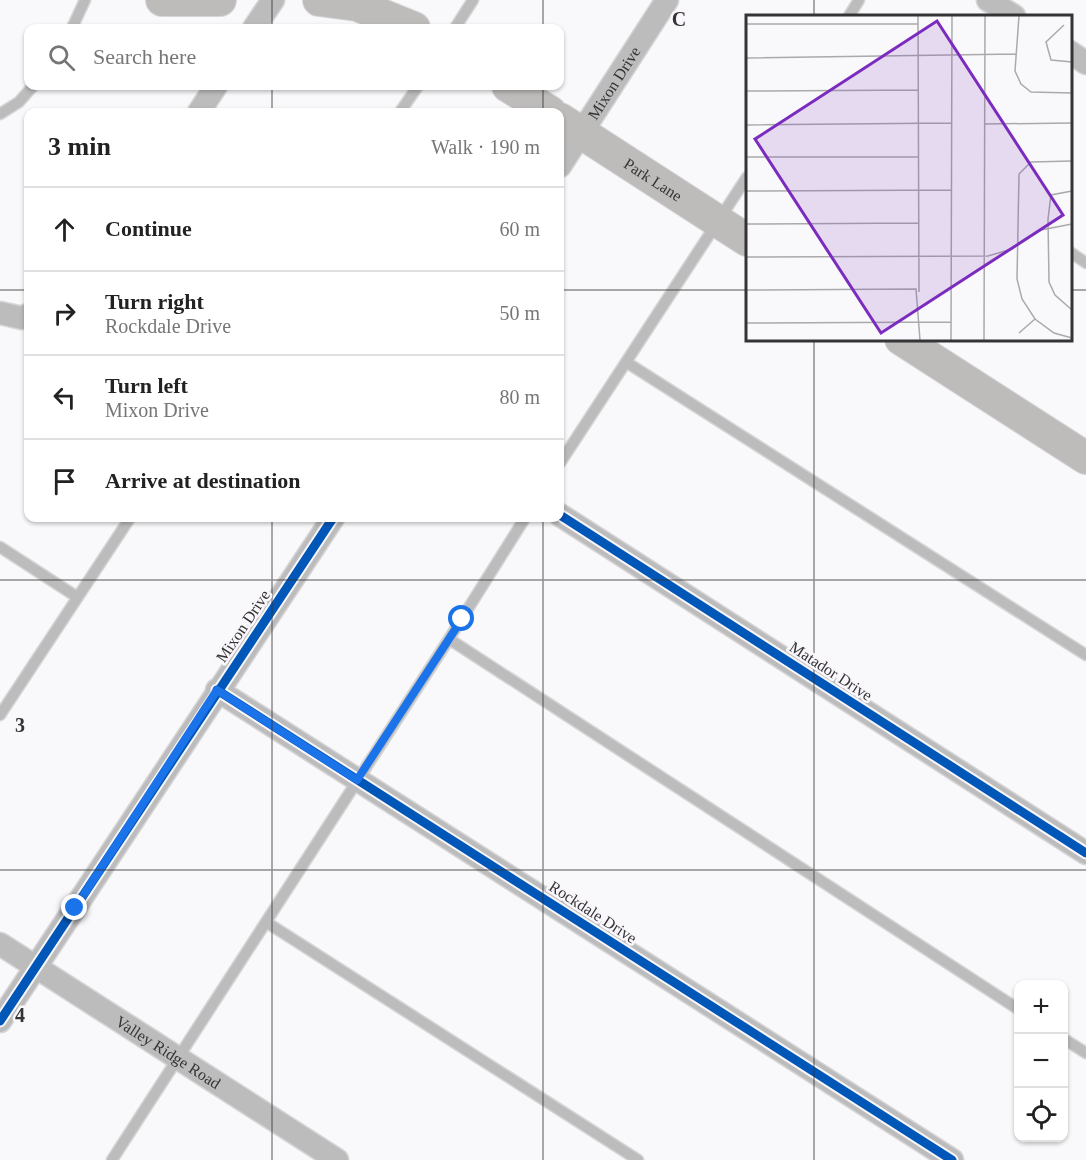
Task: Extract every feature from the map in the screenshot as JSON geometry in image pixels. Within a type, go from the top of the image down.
[{"type":"street","points":[[162,0],[220,0]]},
{"type":"street","points":[[257,24],[273,0]]},
{"type":"street","points":[[319,0],[357,5],[404,24]]},
{"type":"street","name":"Mixon Drive","points":[[564,150],[570,125],[667,0]]},
{"type":"street","points":[[988,0],[1012,15]]},
{"type":"street","points":[[1071,53],[1086,63]]},
{"type":"street","points":[[202,108],[213,90]]},
{"type":"street","points":[[514,90],[544,108]]},
{"type":"street","name":"Park Lane","points":[[570,125],[746,239]]},
{"type":"street","points":[[0,313],[24,317]]},
{"type":"street","points":[[903,340],[1086,458]]},
{"type":"street","name":"Matador Drive","points":[[564,518],[1086,853]]},
{"type":"street","name":"Mixon Drive","points":[[0,1021],[330,522]]},
{"type":"street","name":"Rockdale Drive","points":[[217,690],[952,1160]]},
{"type":"street","name":"Valley Ridge Road","points":[[0,944],[337,1160]]},
{"type":"lane","points":[[74,24],[85,0]]},
{"type":"lane","points":[[458,24],[473,0]]},
{"type":"lane","points":[[850,15],[859,0]]},
{"type":"lane","points":[[0,114],[19,102],[30,90]]},
{"type":"lane","points":[[403,108],[415,90]]},
{"type":"lane","points":[[564,457],[746,179]]},
{"type":"lane","points":[[1071,253],[1086,263]]},
{"type":"lane","points":[[626,362],[1086,654]]},
{"type":"lane","points":[[0,715],[127,522]]},
{"type":"lane","points":[[112,1160],[522,522]]},
{"type":"lane","points":[[0,547],[77,597]]},
{"type":"lane","points":[[449,639],[1014,1007]]},
{"type":"lane","points":[[266,922],[638,1160]]},
{"type":"lane","points":[[1068,1042],[1086,1053]]},
{"type":"cycle path","points":[[564,518],[1086,853]]},
{"type":"cycle path","points":[[0,1021],[330,522]]},
{"type":"cycle path","points":[[217,690],[952,1160]]},
{"type":"route","points":[[75,908],[217,690],[357,780],[462,619]]}]
